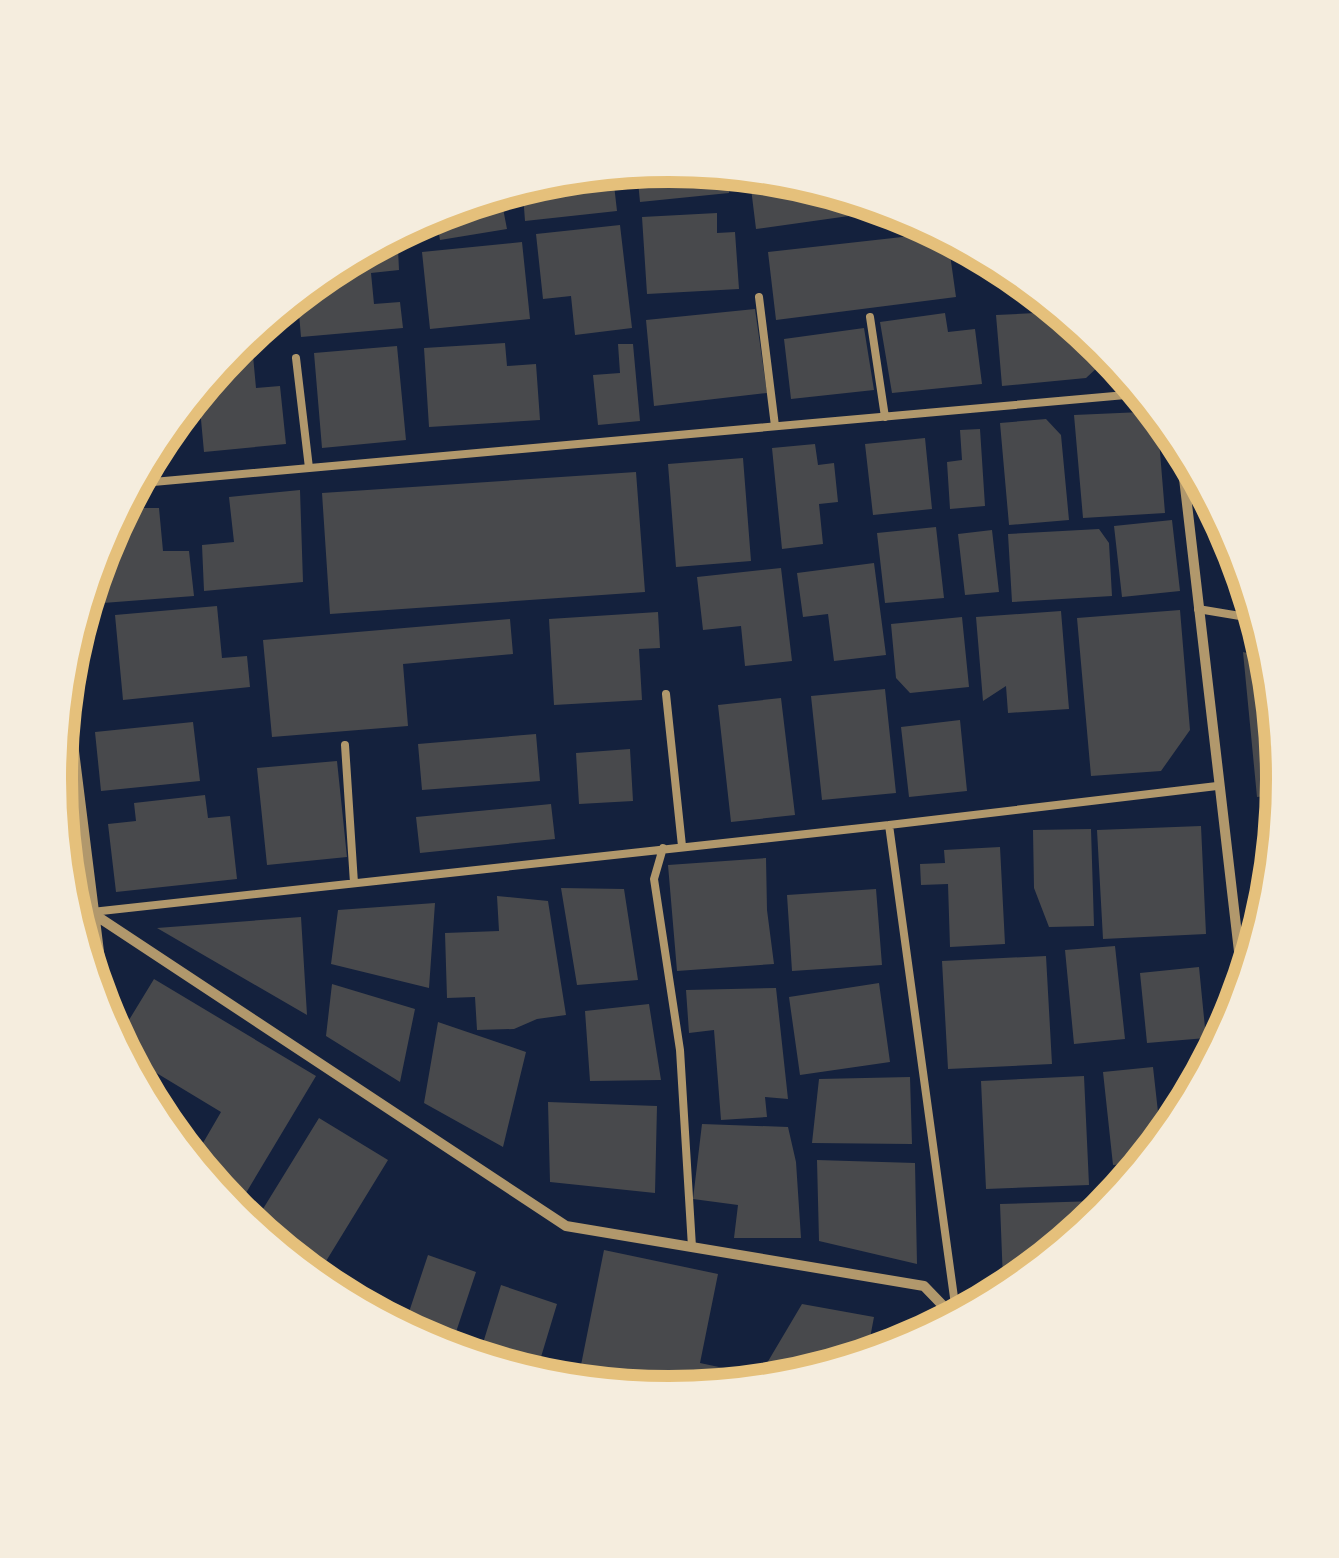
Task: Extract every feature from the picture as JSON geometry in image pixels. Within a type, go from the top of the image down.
[{"type":"street","points":[[1184,475],[1239,957]]},
{"type":"street","points":[[73,755],[97,948]]},
{"type":"street","points":[[87,909],[566,1226],[924,1286],[947,1307]]},
{"type":"lane","points":[[760,297],[776,426]]},
{"type":"lane","points":[[870,318],[885,416]]},
{"type":"lane","points":[[296,358],[309,468]]},
{"type":"lane","points":[[151,482],[1126,395]]},
{"type":"lane","points":[[1198,608],[1244,616]]},
{"type":"lane","points":[[666,694],[682,846]]},
{"type":"lane","points":[[345,745],[354,882]]},
{"type":"lane","points":[[92,912],[889,826],[1217,786]]},
{"type":"lane","points":[[889,826],[953,1304]]},
{"type":"lane","points":[[663,848],[654,878],[680,1050],[692,1247]]},
{"type":"building","points":[[638,183],[728,185],[729,193],[640,202]]},
{"type":"building","points":[[614,185],[617,211],[525,221],[523,200]]},
{"type":"building","points":[[751,188],[856,212],[856,215],[756,229]]},
{"type":"building","points":[[503,206],[507,229],[440,240],[438,228]]},
{"type":"building","points":[[717,213],[717,233],[735,232],[739,289],[647,294],[642,217]]},
{"type":"building","points":[[620,225],[632,328],[575,335],[571,296],[543,299],[536,234]]},
{"type":"building","points":[[916,235],[950,252],[956,297],[776,320],[768,252]]},
{"type":"building","points":[[522,242],[530,319],[430,329],[422,252]]},
{"type":"building","points":[[395,249],[399,270],[371,273],[374,304],[400,302],[403,328],[301,337],[299,311]]},
{"type":"building","points":[[755,309],[767,393],[654,406],[646,320]]},
{"type":"building","points":[[945,313],[948,332],[975,329],[982,384],[892,393],[880,322]]},
{"type":"building","points":[[1042,313],[1100,365],[1086,378],[1002,386],[996,315]]},
{"type":"building","points":[[864,328],[874,390],[791,399],[784,339]]},
{"type":"building","points":[[505,343],[507,366],[536,364],[540,420],[429,427],[424,348]]},
{"type":"building","points":[[618,344],[633,344],[640,421],[598,425],[593,375],[620,373]]},
{"type":"building","points":[[397,346],[406,440],[322,448],[314,353]]},
{"type":"building","points":[[253,352],[256,388],[280,386],[286,444],[204,452],[200,411]]},
{"type":"building","points":[[1140,412],[1159,437],[1165,513],[1083,518],[1074,415]]},
{"type":"building","points":[[1046,419],[1061,435],[1069,520],[1009,525],[1000,423]]},
{"type":"building","points":[[980,429],[985,506],[950,509],[947,462],[962,460],[960,430]]},
{"type":"building","points":[[925,438],[932,509],[873,515],[865,444]]},
{"type":"building","points":[[815,444],[818,465],[834,463],[838,502],[819,504],[823,544],[782,549],[772,448]]},
{"type":"building","points":[[743,458],[751,561],[676,567],[668,464]]},
{"type":"building","points":[[636,472],[645,592],[330,614],[322,493]]},
{"type":"building","points":[[300,490],[303,582],[204,591],[202,545],[234,542],[229,497]]},
{"type":"building","points":[[138,508],[159,508],[163,551],[189,551],[194,596],[99,603]]},
{"type":"building","points":[[1172,520],[1180,591],[1122,597],[1114,526]]},
{"type":"building","points":[[936,527],[944,598],[885,603],[877,533]]},
{"type":"building","points":[[1099,529],[1109,543],[1112,596],[1012,602],[1008,534]]},
{"type":"building","points":[[992,530],[999,592],[965,595],[958,534]]},
{"type":"building","points":[[874,563],[886,655],[834,661],[828,614],[803,617],[797,573]]},
{"type":"building","points":[[781,568],[792,661],[745,666],[741,626],[703,630],[697,577]]},
{"type":"building","points":[[217,606],[222,658],[247,656],[250,687],[123,700],[115,615]]},
{"type":"building","points":[[1180,610],[1190,730],[1161,771],[1091,776],[1077,618]]},
{"type":"building","points":[[1061,611],[1069,709],[1008,713],[1006,686],[983,701],[976,617]]},
{"type":"building","points":[[658,612],[660,648],[639,649],[642,700],[554,705],[549,619]]},
{"type":"building","points":[[962,617],[969,687],[910,693],[896,678],[891,624]]},
{"type":"building","points":[[510,619],[513,654],[403,664],[408,726],[272,737],[263,640]]},
{"type":"building","points":[[1243,652],[1253,655],[1265,740],[1266,796],[1257,797]]},
{"type":"building","points":[[885,689],[896,793],[822,800],[811,696]]},
{"type":"building","points":[[781,698],[795,815],[731,822],[718,705]]},
{"type":"building","points":[[960,720],[967,791],[909,797],[901,727]]},
{"type":"building","points":[[193,722],[200,781],[101,791],[95,732]]},
{"type":"building","points":[[536,734],[540,781],[422,790],[418,744]]},
{"type":"building","points":[[630,749],[633,801],[579,804],[576,753]]},
{"type":"building","points":[[337,761],[347,857],[267,865],[257,768]]},
{"type":"building","points":[[205,795],[208,818],[230,816],[237,879],[116,892],[108,824],[136,821],[134,803]]},
{"type":"building","points":[[551,804],[555,839],[420,853],[416,817]]},
{"type":"building","points":[[1201,826],[1206,934],[1103,939],[1097,830]]},
{"type":"building","points":[[1091,829],[1094,926],[1049,927],[1034,888],[1033,830]]},
{"type":"building","points":[[1000,847],[1005,944],[950,947],[948,884],[921,885],[920,864],[945,863],[944,850]]},
{"type":"building","points":[[766,858],[774,964],[677,971],[668,865]]},
{"type":"building","points":[[561,888],[624,889],[638,980],[577,985]]},
{"type":"building","points":[[876,889],[882,965],[792,971],[787,895]]},
{"type":"building","points":[[497,896],[548,901],[566,1015],[537,1019],[514,1029],[477,1030],[475,997],[447,998],[445,933],[499,931]]},
{"type":"building","points":[[435,903],[429,988],[331,964],[338,910]]},
{"type":"building","points":[[301,917],[307,1015],[157,928]]},
{"type":"building","points":[[1115,946],[1125,1039],[1074,1044],[1065,950]]},
{"type":"building","points":[[1046,956],[1052,1064],[948,1069],[942,961]]},
{"type":"building","points":[[1199,967],[1206,1038],[1147,1043],[1140,973]]},
{"type":"building","points":[[154,979],[316,1076],[243,1197],[200,1147],[221,1112],[146,1067],[126,1025]]},
{"type":"building","points":[[879,983],[890,1062],[800,1075],[789,997]]},
{"type":"building","points":[[332,984],[415,1009],[400,1082],[326,1036]]},
{"type":"building","points":[[776,988],[788,1099],[765,1097],[767,1117],[721,1120],[714,1030],[689,1033],[686,990]]},
{"type":"building","points":[[649,1004],[661,1080],[590,1081],[585,1011]]},
{"type":"building","points":[[438,1022],[526,1052],[503,1147],[424,1103]]},
{"type":"building","points":[[1153,1067],[1159,1121],[1125,1164],[1113,1165],[1103,1072]]},
{"type":"building","points":[[1084,1076],[1089,1185],[986,1189],[981,1081]]},
{"type":"building","points":[[910,1077],[912,1144],[812,1143],[819,1079]]},
{"type":"building","points":[[548,1102],[657,1106],[655,1193],[550,1182]]},
{"type":"building","points":[[319,1118],[388,1160],[324,1265],[260,1213]]},
{"type":"building","points":[[702,1124],[788,1127],[796,1162],[801,1238],[734,1238],[738,1205],[693,1199]]},
{"type":"building","points":[[817,1160],[915,1163],[917,1264],[819,1241]]},
{"type":"building","points":[[1092,1201],[1033,1253],[1003,1274],[1000,1204]]},
{"type":"building","points":[[604,1250],[718,1274],[700,1363],[733,1373],[670,1376],[580,1369]]},
{"type":"building","points":[[428,1255],[476,1272],[455,1336],[388,1305],[409,1312]]},
{"type":"building","points":[[501,1285],[557,1304],[541,1357],[571,1367],[515,1356],[482,1345]]},
{"type":"building","points":[[802,1304],[874,1317],[869,1341],[824,1356],[764,1368]]}]
